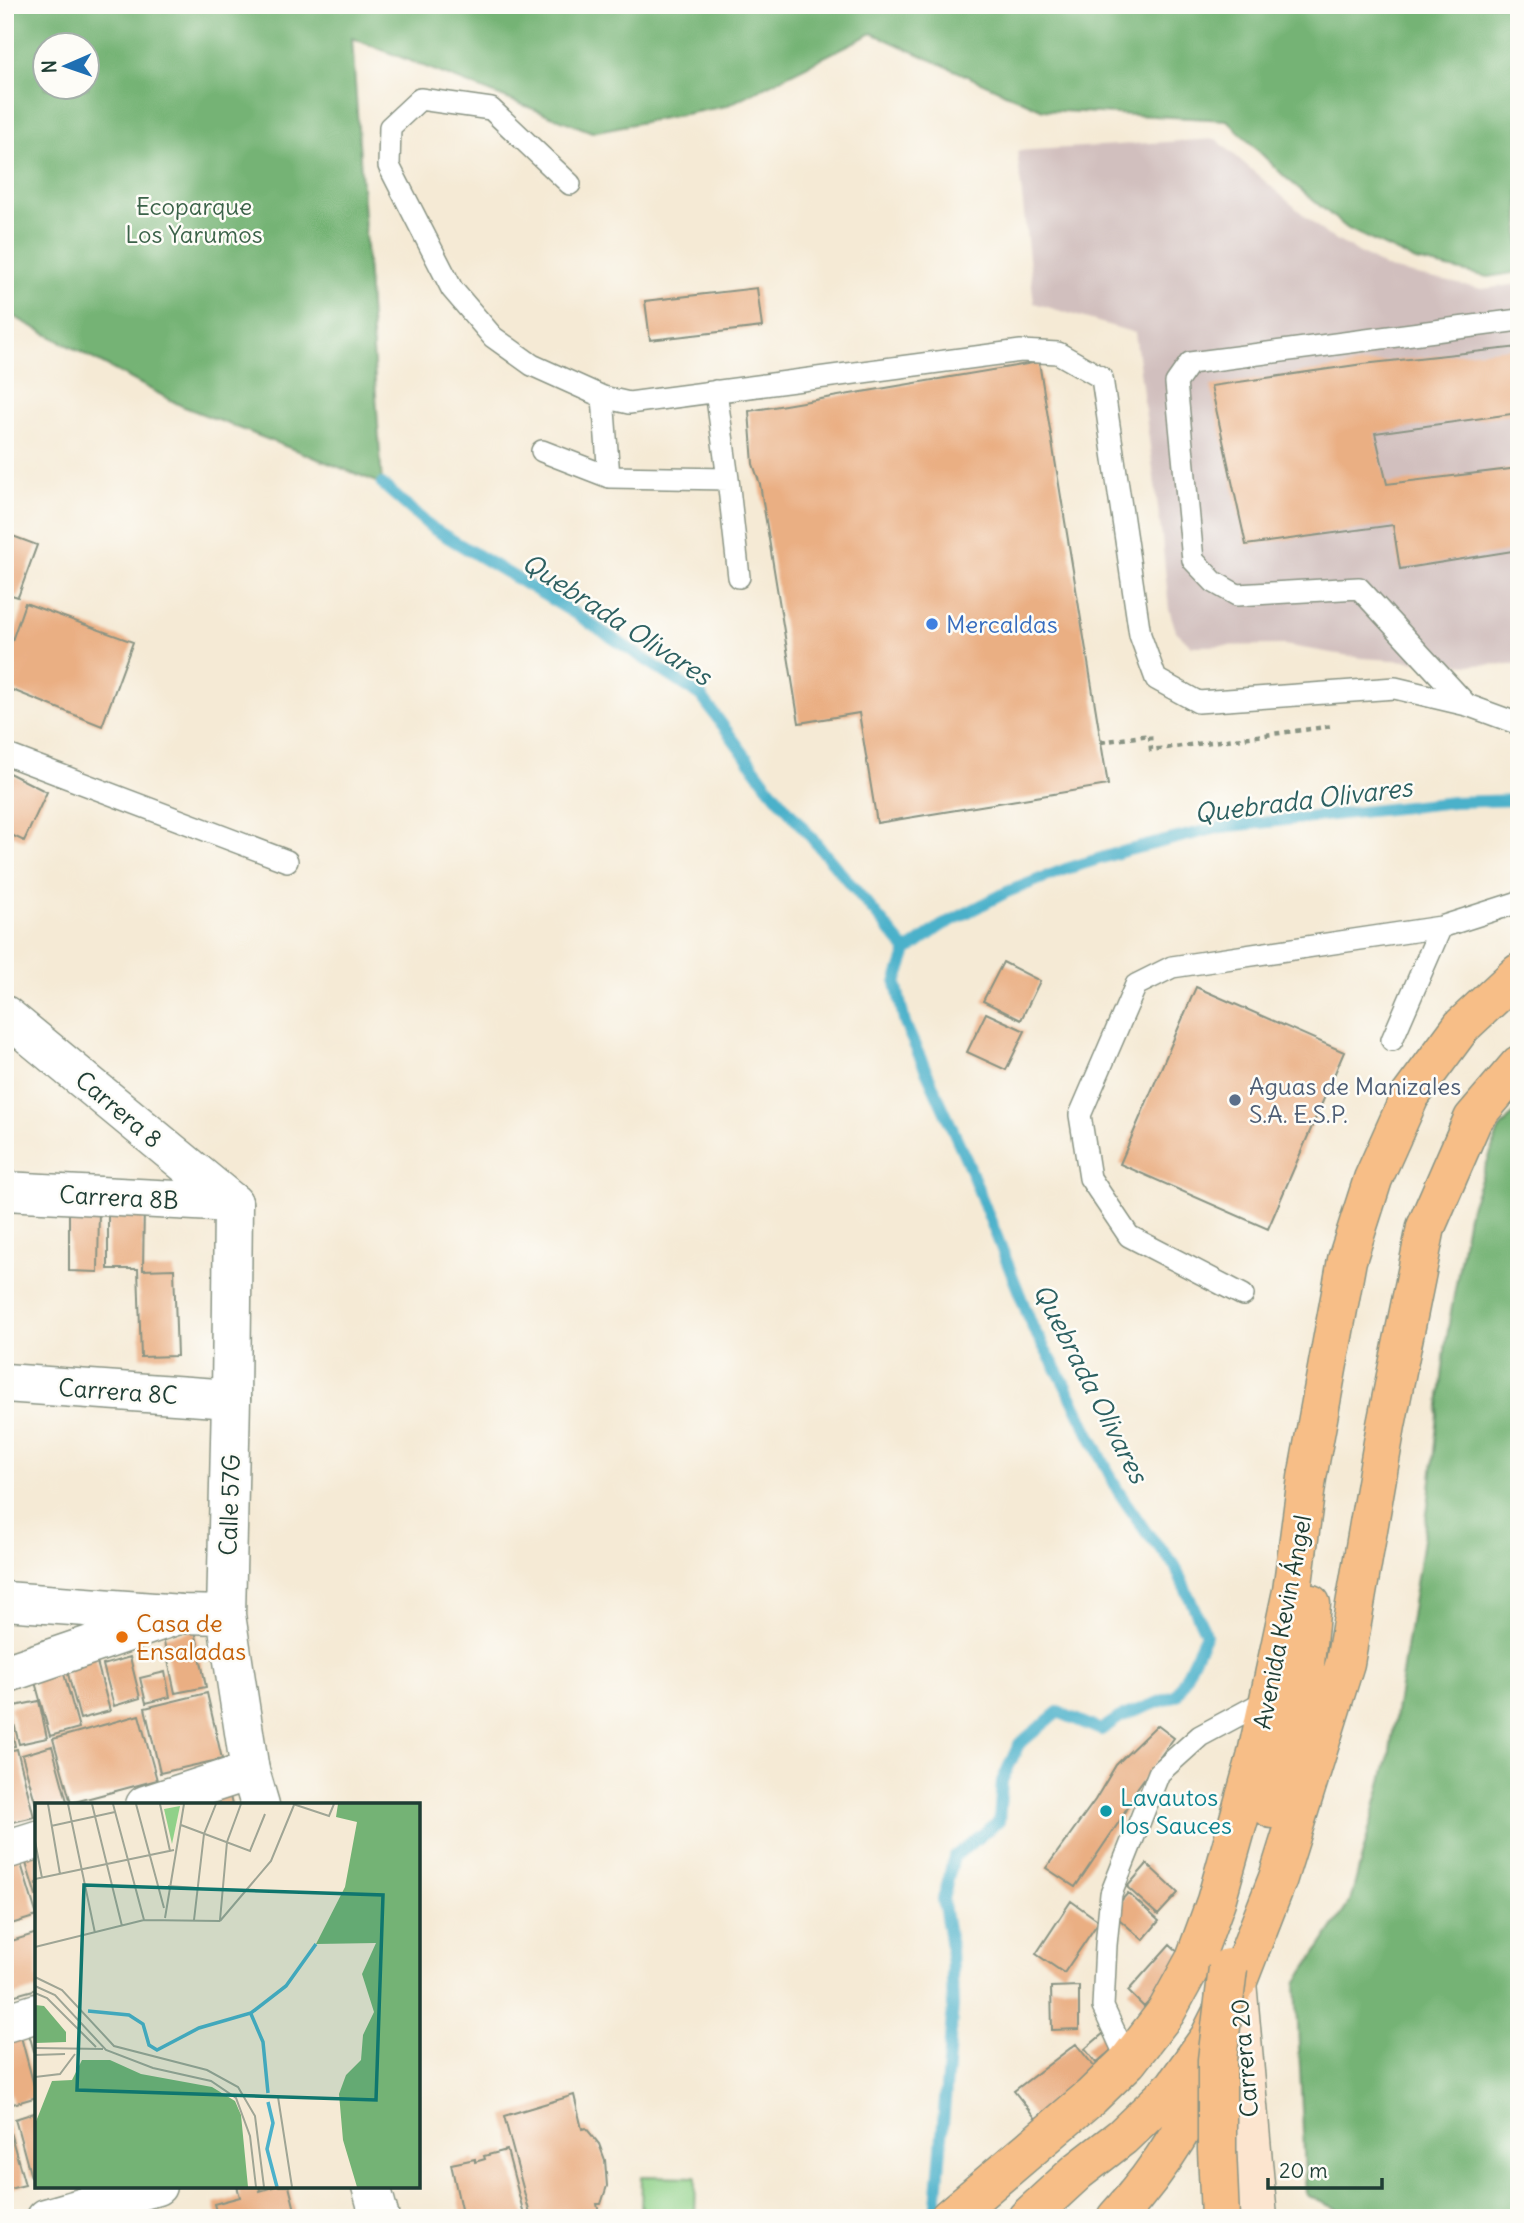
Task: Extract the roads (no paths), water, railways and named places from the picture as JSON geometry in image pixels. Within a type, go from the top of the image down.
[{"type":"main road","name":"Avenida Kevin Ángel","points":[[949,2218],[1091,2097],[1128,2061],[1166,2012],[1194,1961],[1207,1930],[1256,1758],[1292,1591],[1307,1478],[1347,1260],[1373,1180],[1410,1096],[1462,1026],[1519,973]]},
{"type":"main road","points":[[1034,2211],[1162,2100],[1209,2038],[1278,1878],[1345,1663],[1386,1425],[1426,1227],[1473,1119],[1519,1065]]},
{"type":"main road","points":[[1220,2218],[1216,2071],[1232,1983],[1233,1939],[1301,1703],[1310,1621],[1330,1354]]},
{"type":"main road","points":[[1115,2218],[1163,2159],[1190,2118],[1218,2049],[1232,1983]]},
{"type":"main road","name":"Carrera 20","points":[[1232,1983],[1258,2218]]},
{"type":"street","name":"Carrera 8","points":[[5,1015],[233,1203]]},
{"type":"street","name":"Carrera 8B","points":[[5,1191],[233,1203]]},
{"type":"street","name":"Calle 57G","points":[[233,1203],[226,1615],[255,1788]]},
{"type":"street","name":"Carrera 8C","points":[[5,1383],[231,1399]]},
{"type":"street","points":[[5,1601],[226,1615]]},
{"type":"street","points":[[5,1674],[181,1614]]},
{"type":"street","points":[[158,1803],[255,1788]]},
{"type":"street","points":[[5,1850],[35,1841]]},
{"type":"street","points":[[5,2023],[35,2014]]},
{"type":"street","points":[[46,2218],[151,2188]]},
{"type":"street","points":[[372,2188],[380,2218]]},
{"type":"lane","points":[[570,184],[491,109],[420,99],[390,127],[388,166],[452,289],[493,337],[532,365],[603,397],[629,402],[1021,351],[1058,353],[1102,378],[1140,635],[1156,679],[1198,702],[1395,688],[1467,705],[1519,724]]},
{"type":"lane","points":[[1467,705],[1359,588],[1237,595],[1214,582],[1194,560],[1176,383],[1190,363],[1519,320]]},
{"type":"lane","points":[[716,391],[739,577]]},
{"type":"lane","points":[[603,397],[609,477]]},
{"type":"lane","points":[[542,451],[609,477],[728,479]]},
{"type":"lane","points":[[5,754],[287,861]]},
{"type":"lane","points":[[1243,1295],[1129,1236],[1090,1178],[1080,1115],[1136,985],[1172,967],[1441,928],[1519,902]]},
{"type":"lane","points":[[1392,1040],[1441,928]]},
{"type":"lane","points":[[1128,2061],[1103,2007],[1111,1894],[1159,1773],[1200,1736],[1269,1699]]},
{"type":"waterway","name":"Quebrada Olivares","points":[[382,484],[432,528],[571,611],[701,696],[767,785],[907,951]]},
{"type":"waterway","name":"Quebrada Olivares","points":[[935,2218],[953,2006],[951,1947],[943,1899],[954,1857],[999,1821],[1002,1781],[1019,1744],[1058,1712],[1101,1730],[1120,1717],[1177,1695],[1206,1634],[1174,1564],[1146,1532],[1118,1491],[1062,1379],[1033,1328],[967,1161],[905,1024],[896,983],[907,951],[941,926],[1007,892],[1066,869],[1121,852],[1221,827],[1453,802],[1519,800]]},
{"type":"place","name":"Mercaldas","points":[[932,624]]},
{"type":"place","name":"Aguas de Manizales S.A. E.S.P.","points":[[1235,1100]]},
{"type":"place","name":"Casa de Ensaladas","points":[[122,1637]]},
{"type":"place","name":"Lavautos los Sauces","points":[[1106,1811]]},
{"type":"park label","name":"Ecoparque Los Yarumos","points":[[194,220]]}]
